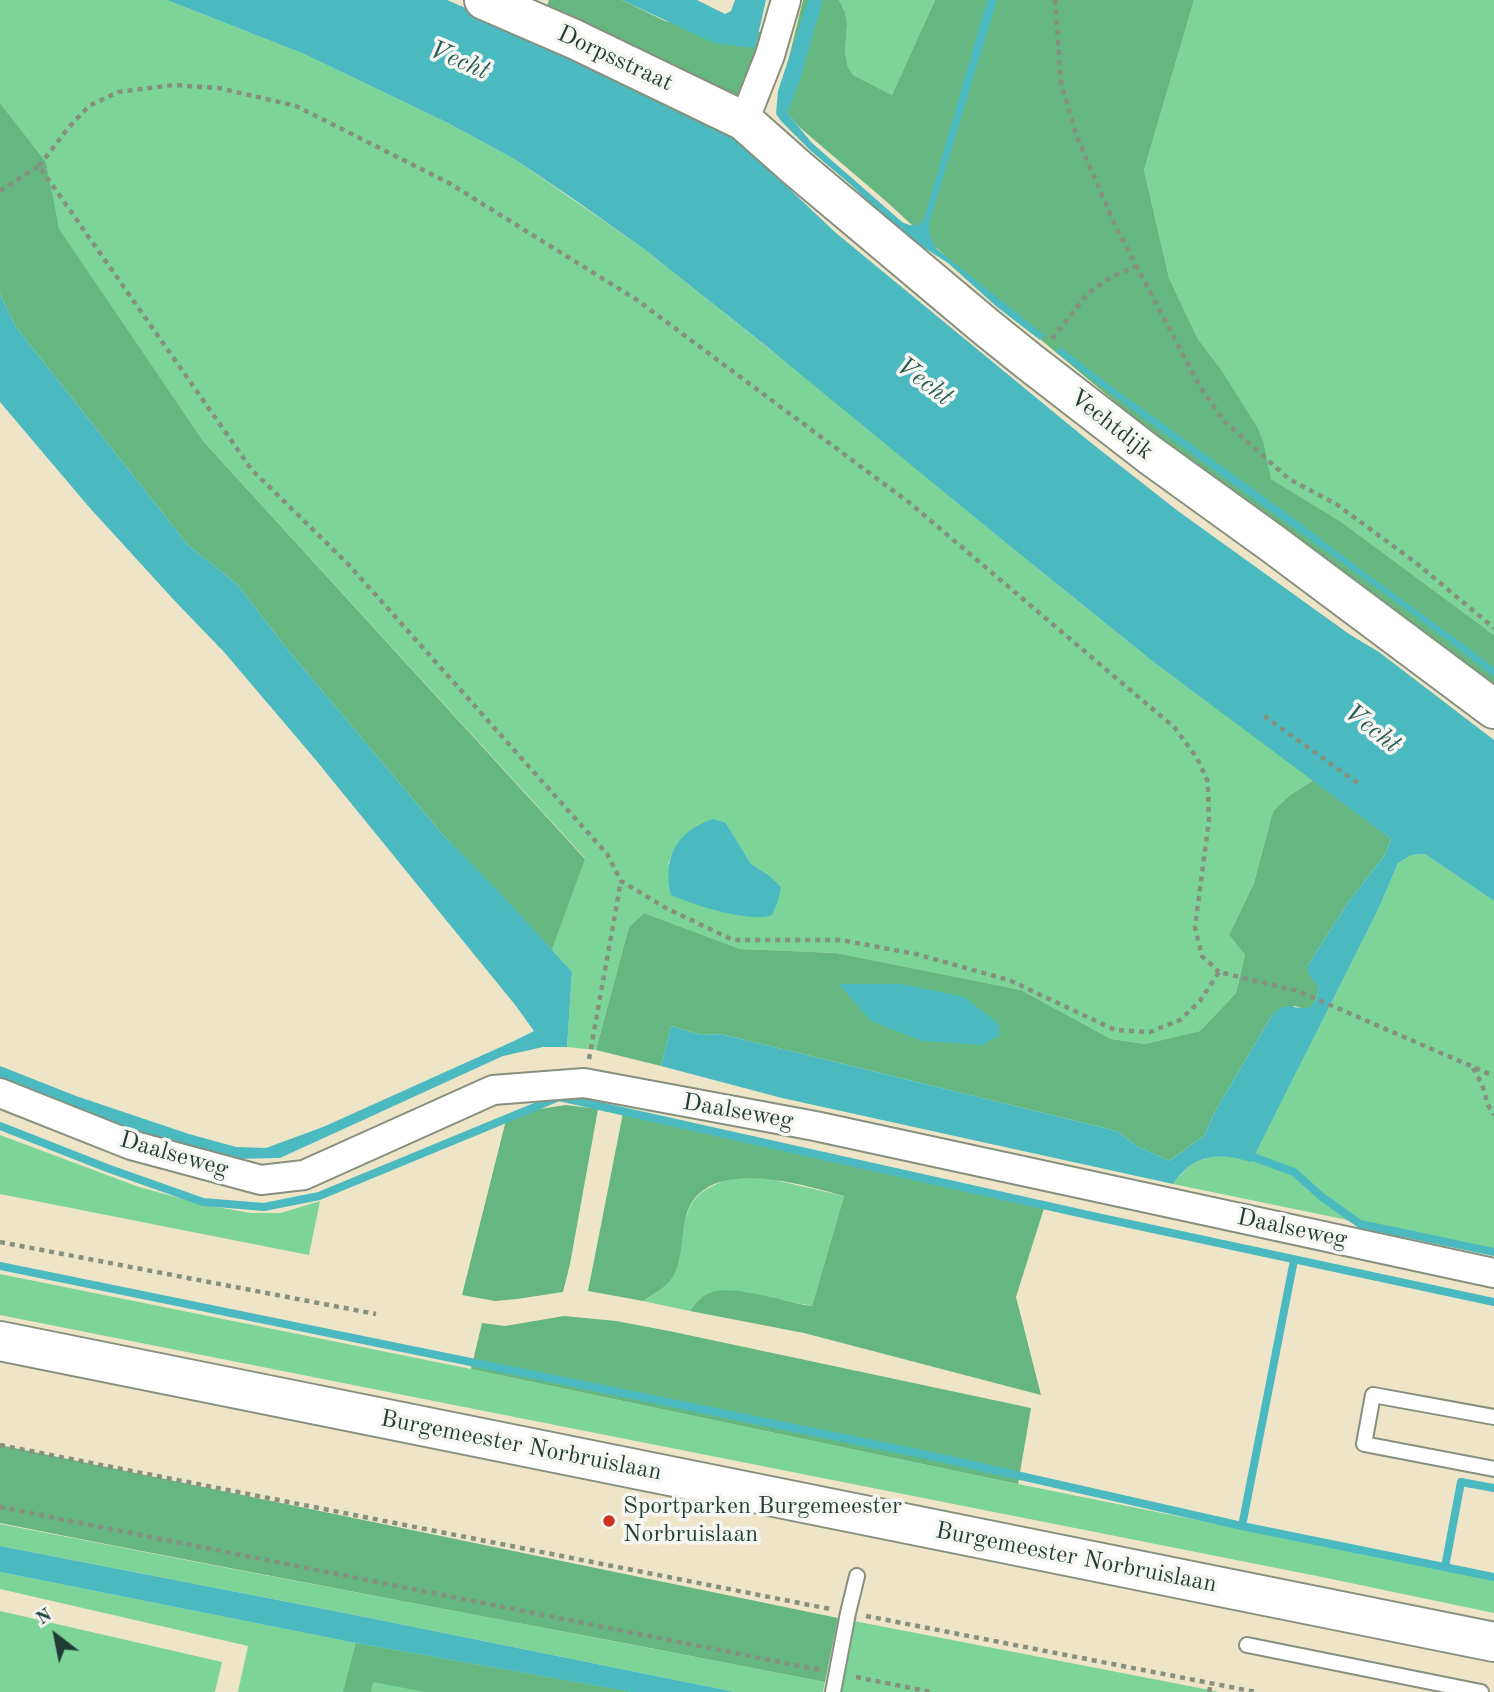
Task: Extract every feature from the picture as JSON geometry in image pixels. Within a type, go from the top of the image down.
[{"type":"main road","name":"Dorpsstraat","points":[[484,0],[574,39],[744,121]]},
{"type":"main road","name":"Vechtdijk","points":[[744,121],[1031,363],[1150,455],[1494,709]]},
{"type":"main road","name":"Burgemeester Norbruislaan","points":[[0,1341],[1494,1642]]},
{"type":"street","points":[[744,121],[770,55],[786,0]]},
{"type":"street","name":"Daalseweg","points":[[0,1093],[131,1144],[261,1180],[303,1175],[494,1090],[584,1083],[816,1126],[1494,1273]]},
{"type":"lane","points":[[1494,1417],[1373,1395],[1364,1444],[1494,1469]]},
{"type":"lane","points":[[832,1692],[857,1576]]},
{"type":"lane","points":[[1247,1645],[1481,1692]]},
{"type":"path","points":[[1055,0],[1061,83],[1077,137],[1115,225],[1200,387],[1225,422],[1289,479],[1336,504],[1415,562],[1494,628]]},
{"type":"path","points":[[0,191],[39,166],[89,106],[118,92],[173,85],[219,88],[296,106],[449,183],[637,300],[911,504],[1175,728],[1197,758],[1208,782],[1209,820],[1195,927],[1202,956],[1219,972],[1298,991],[1494,1076]]},
{"type":"path","points":[[39,166],[251,470],[349,565],[607,854],[621,881],[666,908],[733,940],[841,940],[916,954],[1009,980],[1115,1030],[1150,1032],[1180,1020],[1200,1001],[1219,972]]},
{"type":"path","points":[[1031,363],[1088,293],[1114,276],[1137,266]]},
{"type":"path","points":[[1264,716],[1359,784]]},
{"type":"path","points":[[584,1083],[621,881]]},
{"type":"path","points":[[1472,1066],[1494,1115]]},
{"type":"path","points":[[0,1242],[376,1314]]},
{"type":"path","points":[[0,1445],[1256,1692]]},
{"type":"path","points":[[0,1507],[931,1692]]},
{"type":"path","points":[[1209,1692],[1211,1683]]},
{"type":"green space","points":[[0,0],[167,0],[304,54],[448,123],[516,160],[644,249],[1151,660],[1314,780],[1290,795],[1273,811],[1254,883],[1229,935],[1245,955],[1236,993],[1200,1031],[1145,1044],[1111,1039],[1021,990],[836,953],[740,949],[644,913],[629,927],[596,1050],[567,1047],[572,973],[552,950],[585,858],[203,441],[58,229],[46,162],[0,103]],"holes":[[[726,823],[751,864],[767,874],[668,864],[674,850]]]},
{"type":"green space","points":[[549,0],[622,0],[665,21],[756,43],[758,31],[768,38],[745,90],[736,95],[723,96],[545,11]]},
{"type":"green space","points":[[803,0],[839,0],[847,24],[845,53],[848,67],[853,75],[892,95],[935,0],[1194,0],[1144,170],[1169,278],[1198,339],[1220,368],[1257,427],[1263,441],[1271,479],[1340,521],[1494,635],[1494,693],[1155,435],[992,299],[887,202],[777,107]]},
{"type":"green space","points":[[839,0],[935,0],[892,95],[853,75],[848,67],[845,53],[847,24]]},
{"type":"green space","points":[[1194,0],[1494,0],[1494,635],[1340,521],[1271,479],[1220,368],[1198,339],[1169,278],[1144,170]]},
{"type":"green space","points":[[0,103],[46,162],[59,229],[203,441],[585,859],[552,950],[444,836],[288,650],[237,584],[188,545],[16,327],[0,294]]},
{"type":"green space","points":[[1314,780],[1391,839],[1384,856],[1347,904],[1308,965],[1311,977],[1319,987],[1311,1008],[1295,1006],[1272,1015],[1213,1115],[1205,1135],[1169,1161],[1137,1146],[1117,1131],[721,1034],[702,1035],[671,1026],[661,1066],[596,1050],[629,927],[644,913],[740,949],[836,953],[1021,990],[1111,1039],[1145,1044],[1200,1031],[1236,993],[1245,955],[1229,935],[1254,883],[1273,811],[1290,795]]},
{"type":"green space","points":[[1425,854],[1494,901],[1494,1249],[1173,1184],[1190,1166],[1208,1158],[1217,1156],[1251,1161],[1378,910],[1398,863],[1412,855]]},
{"type":"green space","points":[[566,1105],[598,1109],[563,1292],[495,1301],[462,1295],[506,1120],[533,1110]]},
{"type":"green space","points":[[623,1113],[661,1119],[1045,1205],[1016,1297],[1041,1395],[804,1333],[690,1311],[704,1296],[731,1290],[812,1306],[844,1196],[804,1185],[756,1178],[732,1179],[712,1185],[696,1197],[686,1216],[678,1263],[665,1286],[643,1301],[588,1291]]},
{"type":"green space","points":[[0,1135],[139,1187],[205,1205],[251,1213],[281,1213],[320,1201],[309,1255],[0,1194]]},
{"type":"green space","points":[[740,1177],[770,1179],[844,1196],[812,1306],[742,1292],[701,1298],[690,1311],[643,1301],[658,1292],[673,1274],[685,1219],[698,1196],[717,1184]]},
{"type":"green space","points":[[0,1274],[1494,1580],[1494,1613],[0,1315]]},
{"type":"green space","points":[[564,1316],[616,1321],[669,1331],[1031,1408],[1018,1484],[471,1369],[482,1323],[505,1326]]},
{"type":"green space","points":[[0,1445],[838,1618],[825,1682],[0,1523]]},
{"type":"green space","points":[[0,1524],[825,1682],[823,1692],[735,1692],[0,1546]]},
{"type":"green space","points":[[0,1572],[356,1643],[634,1692],[238,1692],[248,1646],[0,1589]]},
{"type":"green space","points":[[0,1611],[222,1662],[215,1692],[0,1692]]},
{"type":"green space","points":[[854,1621],[1215,1691],[1218,1692],[840,1692]]},
{"type":"green space","points":[[356,1643],[632,1692],[425,1692],[373,1682],[371,1692],[343,1692]]},
{"type":"water","name":"Vecht","points":[[167,0],[447,0],[500,23],[729,135],[836,233],[1090,442],[1178,511],[1349,634],[1379,652],[1494,740],[1494,901],[1425,854],[1412,855],[1398,863],[1378,910],[1251,1162],[1228,1157],[1208,1158],[1189,1166],[1173,1184],[782,1098],[661,1066],[671,1026],[702,1035],[721,1034],[1117,1131],[1137,1146],[1169,1161],[1205,1135],[1213,1115],[1272,1015],[1283,1007],[1311,1007],[1319,987],[1309,975],[1308,965],[1347,904],[1384,856],[1391,839],[1151,660],[766,346],[644,249],[572,198],[516,160],[448,123],[304,54]]},
{"type":"water","points":[[622,0],[697,0],[725,14],[731,11],[735,0],[766,0],[753,48],[714,43]]},
{"type":"water","points":[[808,0],[823,0],[799,83],[787,113],[812,143],[902,222],[914,226],[924,220],[987,0],[997,0],[929,230],[937,249],[1044,335],[1040,340],[997,307],[948,263],[891,223],[811,151],[776,114],[778,91]]},
{"type":"water","points":[[0,294],[16,327],[188,545],[237,584],[288,650],[444,836],[572,972],[567,1047],[543,1047],[503,1056],[280,1158],[233,1159],[107,1122],[0,1078],[0,1066],[76,1096],[189,1134],[236,1147],[266,1148],[323,1127],[534,1031],[315,759],[224,652],[89,507],[0,402]]},
{"type":"water","points":[[1060,347],[1471,650],[1494,668],[1494,677],[1410,612],[1213,470],[1056,352]]},
{"type":"water","points":[[713,819],[726,823],[751,864],[781,887],[772,915],[737,915],[706,908],[671,895],[669,869],[675,847],[690,831]]},
{"type":"water","points":[[839,984],[902,984],[964,997],[998,1023],[1000,1035],[982,1045],[922,1041],[871,1021]]},
{"type":"water","points":[[0,1546],[735,1692],[632,1692],[356,1643],[0,1572]]},
{"type":"waterway","points":[[0,1126],[203,1202],[264,1207],[319,1196],[559,1097],[1494,1302]]},
{"type":"waterway","points":[[1253,1157],[1294,1172],[1322,1197],[1360,1224],[1494,1252]]},
{"type":"waterway","points":[[1242,1526],[1294,1260]]},
{"type":"waterway","points":[[0,1266],[941,1458],[1242,1526],[1494,1577]]},
{"type":"waterway","points":[[1445,1567],[1461,1482],[1494,1488]]},
{"type":"place","name":"Sportparken Burgemeester Norbruislaan","points":[[609,1521]]}]
